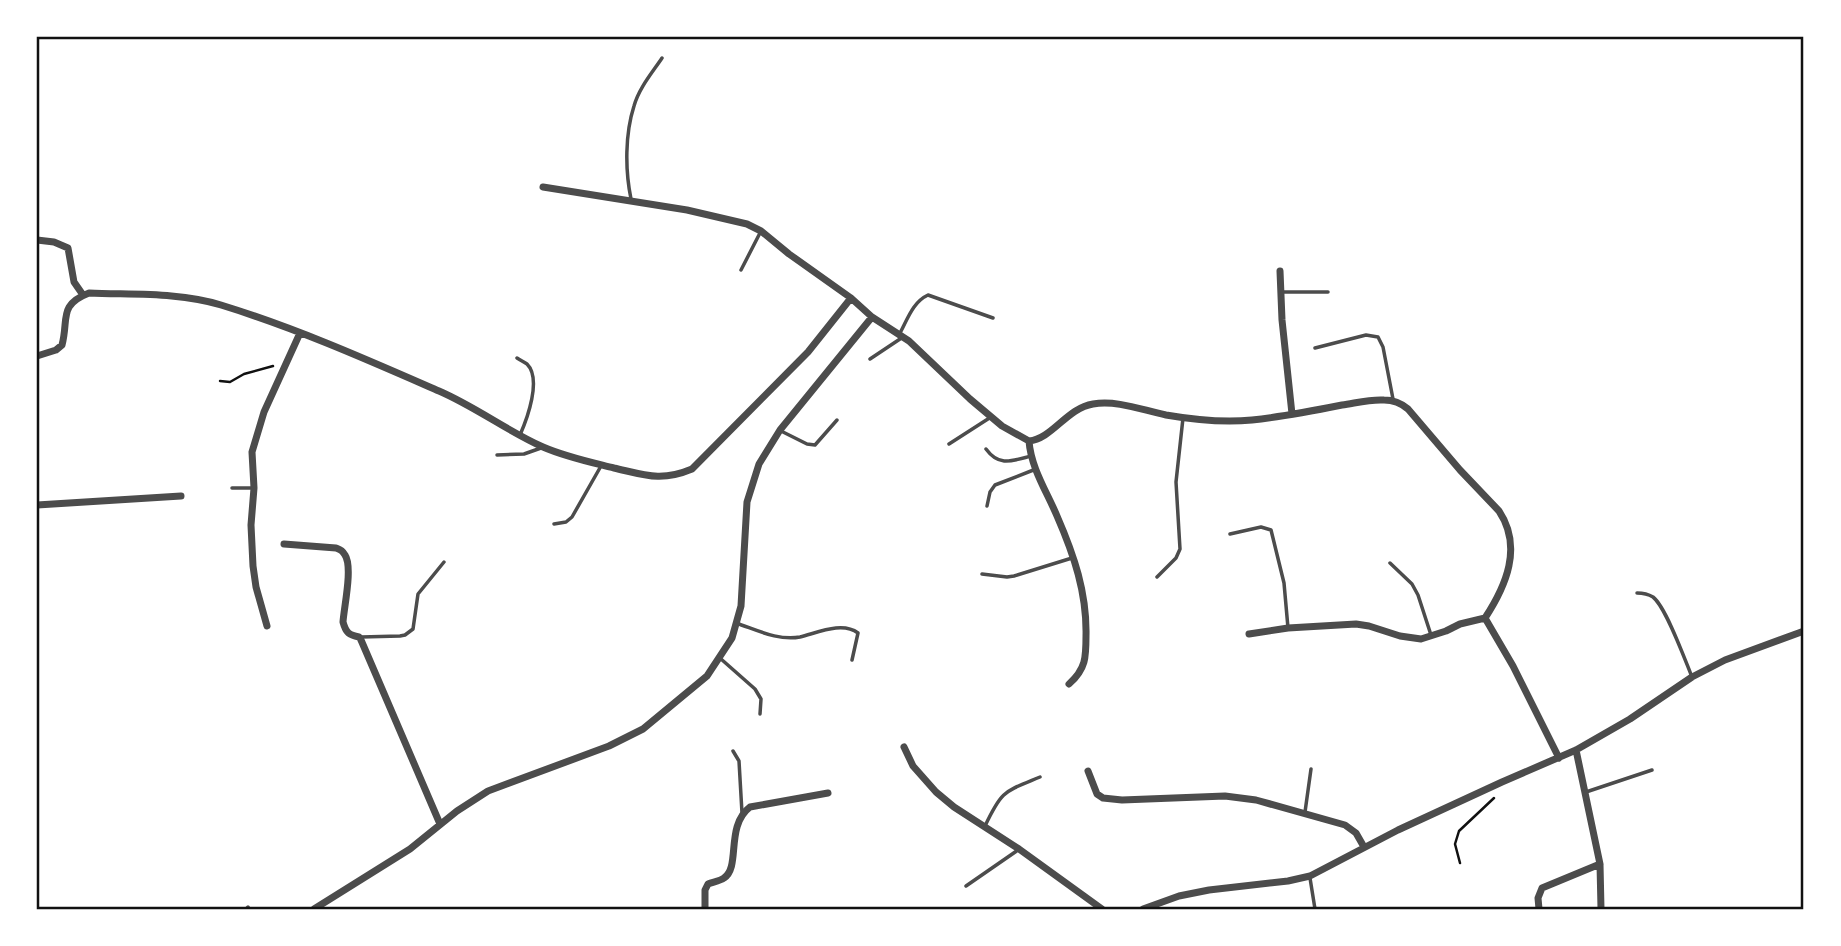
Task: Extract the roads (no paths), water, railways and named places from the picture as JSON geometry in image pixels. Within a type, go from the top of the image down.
[{"type":"street","points":[[543,187],[687,210],[747,224],[761,231],[872,317],[901,336],[1002,426],[1029,441],[1039,438],[1076,410],[1093,404],[1105,403],[1183,418],[1224,421],[1252,420],[1370,401],[1401,403],[1499,511],[1509,531],[1512,547],[1509,565],[1498,598],[1485,618],[1421,639],[1356,624],[1288,628],[1249,635]]},
{"type":"street","points":[[37,240],[54,242],[68,248],[74,282],[83,295]]},
{"type":"street","points":[[1280,271],[1282,320],[1292,414]]},
{"type":"street","points":[[37,356],[56,350],[62,345],[67,309],[74,299],[83,295],[89,293],[188,298],[219,304],[300,333],[442,392],[543,447],[567,456],[653,477],[675,476],[692,469],[808,352],[853,300]]},
{"type":"street","points":[[314,909],[410,849],[488,790],[609,746],[643,729],[707,676],[732,638],[741,606],[747,502],[759,464],[780,430],[872,317]]},
{"type":"street","points":[[267,626],[253,566],[252,452],[264,412],[300,333]]},
{"type":"street","points":[[1029,441],[1031,456],[1080,575],[1086,615],[1086,649],[1080,674],[1069,684]]},
{"type":"street","points":[[37,505],[181,496]]},
{"type":"street","points":[[284,544],[336,548],[346,556],[348,570],[343,622],[345,630],[349,635],[360,639],[365,649],[440,824]]},
{"type":"street","points":[[1485,618],[1513,666],[1559,758]]},
{"type":"street","points":[[1143,909],[1179,896],[1209,890],[1310,876],[1398,830],[1576,750],[1630,719],[1692,677],[1725,660],[1804,631]]},
{"type":"street","points":[[904,747],[913,765],[930,787],[954,807],[1019,849],[1102,909]]},
{"type":"street","points":[[1576,750],[1600,864],[1601,909]]},
{"type":"street","points":[[1088,771],[1097,794],[1103,798],[1122,800],[1225,796],[1255,800],[1305,812],[1352,828],[1364,848]]},
{"type":"street","points":[[705,909],[705,890],[708,884],[725,878],[731,871],[737,822],[742,813],[750,807],[828,793]]},
{"type":"street","points":[[1539,909],[1538,898],[1542,888],[1600,864]]},
{"type":"lane","points":[[631,201],[627,169],[634,104],[662,58]]},
{"type":"lane","points":[[741,270],[761,231]]},
{"type":"lane","points":[[1282,292],[1328,292]]},
{"type":"lane","points":[[870,359],[901,336],[919,299],[928,295],[993,318]]},
{"type":"lane","points":[[1315,348],[1366,335],[1378,337],[1383,347],[1393,401]]},
{"type":"lane","points":[[517,358],[528,366],[532,374],[533,390],[530,410],[520,435]]},
{"type":"lane","points":[[948,444],[991,416]]},
{"type":"lane","points":[[1157,577],[1176,558],[1180,549],[1177,482],[1183,418]]},
{"type":"lane","points":[[780,430],[815,446],[837,420]]},
{"type":"lane","points":[[497,456],[524,454],[543,447]]},
{"type":"lane","points":[[986,449],[992,457],[1002,462],[1031,456]]},
{"type":"lane","points":[[554,524],[566,522],[572,517],[602,465]]},
{"type":"lane","points":[[987,506],[990,492],[995,485],[1036,469]]},
{"type":"lane","points":[[232,488],[254,488]]},
{"type":"lane","points":[[1230,534],[1261,527],[1271,530],[1284,583],[1288,628]]},
{"type":"lane","points":[[982,574],[1007,578],[1074,558]]},
{"type":"lane","points":[[360,639],[400,636],[413,629],[418,594],[444,562]]},
{"type":"lane","points":[[1390,563],[1412,584],[1431,635]]},
{"type":"lane","points":[[1637,593],[1656,599],[1692,677]]},
{"type":"lane","points":[[736,623],[785,638],[852,628],[858,633],[852,660]]},
{"type":"lane","points":[[719,657],[755,689],[761,699],[760,714]]},
{"type":"lane","points":[[733,751],[739,761],[742,813]]},
{"type":"lane","points":[[1305,812],[1311,769]]},
{"type":"lane","points":[[1586,792],[1652,770]]},
{"type":"lane","points":[[985,826],[1000,798],[1007,791],[1040,777]]},
{"type":"lane","points":[[965,886],[1019,849]]},
{"type":"lane","points":[[1310,876],[1315,909]]}]
